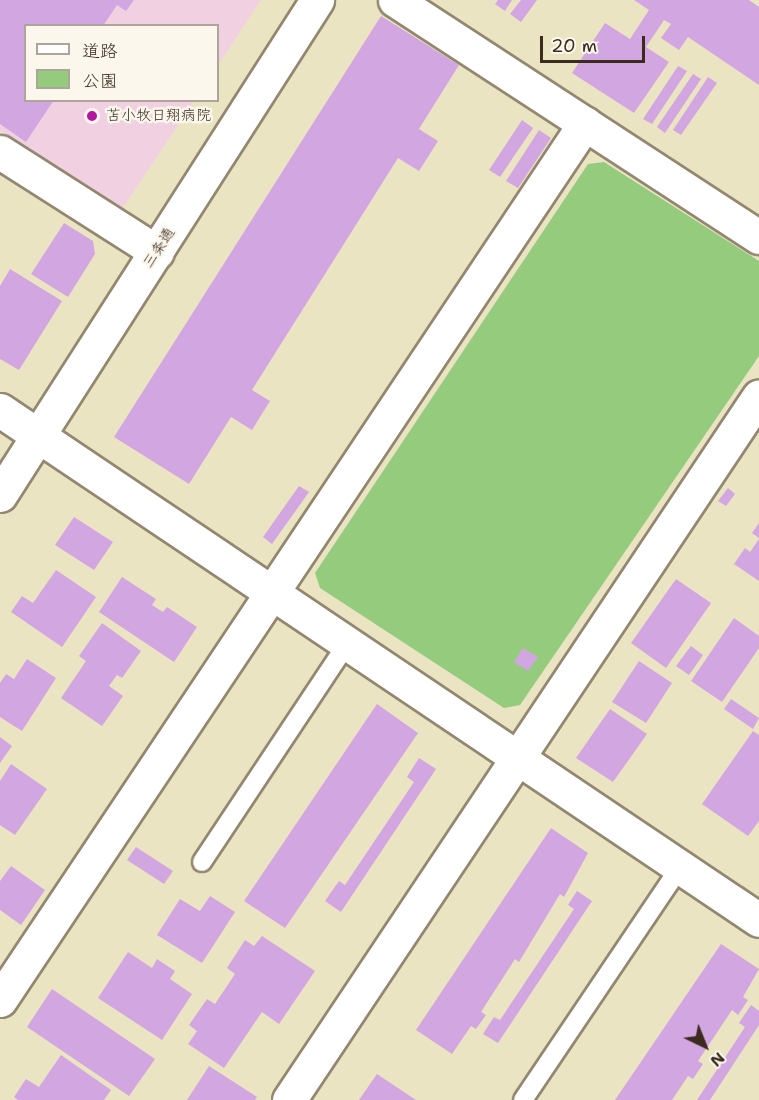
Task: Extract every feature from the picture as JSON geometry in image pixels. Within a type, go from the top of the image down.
[{"type":"street","name":"三条通","points":[[0,495],[317,0]]},
{"type":"street","points":[[395,0],[759,237]]},
{"type":"street","points":[[0,1000],[585,123]]},
{"type":"street","points":[[0,152],[157,252]]},
{"type":"street","points":[[289,1100],[759,396]]},
{"type":"street","points":[[0,410],[273,591],[759,920]]},
{"type":"lane","points":[[202,862],[348,642]]},
{"type":"lane","points":[[523,1100],[680,867]]},
{"type":"shaded area","name":"苫小牧日翔病院","points":[[0,0],[261,0],[219,63],[219,24],[24,24],[24,102],[193,102],[122,209],[0,131]]},
{"type":"green space","points":[[604,162],[759,261],[759,356],[520,705],[504,708],[320,588],[315,573],[588,164]]},
{"type":"building","points":[[0,0],[134,0],[126,11],[117,5],[104,24],[24,24],[24,102],[53,102],[26,142],[0,124]]},
{"type":"building","points":[[498,0],[512,0],[505,11],[495,4]]},
{"type":"building","points":[[521,0],[537,0],[521,22],[510,14]]},
{"type":"building","points":[[634,0],[749,0],[759,7],[759,85],[688,37],[679,50],[661,38],[671,24],[664,20],[646,47],[669,62],[634,113],[572,73],[605,23],[630,39],[649,10]]},
{"type":"building","points":[[381,16],[459,65],[419,129],[438,141],[419,171],[398,158],[252,390],[270,401],[252,430],[231,417],[189,484],[114,437]]},
{"type":"building","points":[[678,66],[687,71],[652,124],[643,119]]},
{"type":"building","points":[[693,74],[701,79],[665,133],[657,127]]},
{"type":"building","points":[[708,77],[717,83],[681,135],[673,130]]},
{"type":"building","points":[[522,120],[533,128],[500,177],[489,170]]},
{"type":"building","points":[[539,130],[551,138],[518,188],[506,181]]},
{"type":"building","points":[[64,223],[93,241],[95,254],[68,297],[31,274]]},
{"type":"building","points":[[10,269],[62,301],[19,370],[0,359],[0,286]]},
{"type":"building","points":[[299,486],[309,492],[272,544],[263,537]]},
{"type":"building","points":[[728,488],[735,494],[726,506],[718,501]]},
{"type":"building","points":[[74,517],[113,542],[94,570],[55,545]]},
{"type":"building","points":[[759,523],[759,538],[752,533]]},
{"type":"building","points":[[759,539],[759,581],[734,564],[745,548],[750,552]]},
{"type":"building","points":[[56,570],[96,597],[62,647],[11,612],[22,596],[33,603]]},
{"type":"building","points":[[122,577],[156,599],[152,605],[163,612],[167,607],[197,627],[174,662],[99,612]]},
{"type":"building","points":[[676,579],[711,603],[666,668],[631,643]]},
{"type":"building","points":[[734,618],[759,636],[759,648],[722,702],[691,681]]},
{"type":"building","points":[[102,623],[141,651],[122,678],[117,675],[109,686],[123,696],[102,726],[61,698],[86,661],[79,656]]},
{"type":"building","points":[[691,646],[703,655],[689,675],[676,666]]},
{"type":"building","points":[[523,648],[538,657],[528,671],[514,662]]},
{"type":"building","points":[[27,659],[56,678],[22,731],[0,717],[0,683],[6,674],[14,679]]},
{"type":"building","points":[[639,661],[672,683],[646,723],[612,702]]},
{"type":"building","points":[[731,699],[759,718],[753,729],[724,709]]},
{"type":"building","points":[[377,704],[418,733],[285,928],[244,901]]},
{"type":"building","points":[[610,709],[647,734],[613,782],[576,758]]},
{"type":"building","points":[[753,731],[759,735],[759,821],[748,836],[702,804]]},
{"type":"building","points":[[0,737],[12,746],[0,763]]},
{"type":"building","points":[[419,758],[436,769],[341,912],[325,901],[339,881],[345,885],[414,782],[407,777]]},
{"type":"building","points":[[11,764],[47,789],[15,835],[0,825],[0,781]]},
{"type":"building","points":[[551,828],[588,853],[564,897],[560,894],[519,962],[515,959],[481,1012],[486,1015],[476,1029],[471,1026],[452,1054],[416,1030]]},
{"type":"building","points":[[136,847],[173,871],[164,884],[127,860]]},
{"type":"building","points":[[11,866],[45,890],[21,925],[0,910],[0,881]]},
{"type":"building","points":[[577,891],[592,901],[498,1043],[483,1034],[494,1017],[500,1020],[574,909],[568,905]]},
{"type":"building","points":[[210,896],[235,912],[202,963],[157,935],[180,899],[200,911]]},
{"type":"building","points":[[262,936],[315,971],[279,1024],[262,1012],[224,1068],[188,1044],[197,1031],[189,1025],[207,999],[215,1004],[235,974],[227,968],[245,940],[254,946]]},
{"type":"building","points":[[721,944],[759,969],[743,997],[748,1000],[738,1015],[732,1010],[698,1061],[703,1064],[693,1079],[688,1076],[672,1100],[615,1100]]},
{"type":"building","points":[[128,952],[152,968],[157,959],[175,971],[170,979],[192,994],[162,1040],[98,998]]},
{"type":"building","points":[[52,989],[155,1059],[129,1096],[27,1027]]},
{"type":"building","points":[[751,1005],[759,1011],[759,1025],[710,1100],[697,1100],[745,1027],[739,1023]]},
{"type":"building","points":[[61,1055],[111,1090],[104,1100],[18,1100],[14,1097],[26,1079],[39,1087]]},
{"type":"building","points":[[209,1066],[257,1097],[255,1100],[187,1100]]},
{"type":"building","points":[[377,1074],[416,1100],[359,1100]]},
{"type":"place","name":"苫小牧日翔病院","points":[[92,116]]}]
